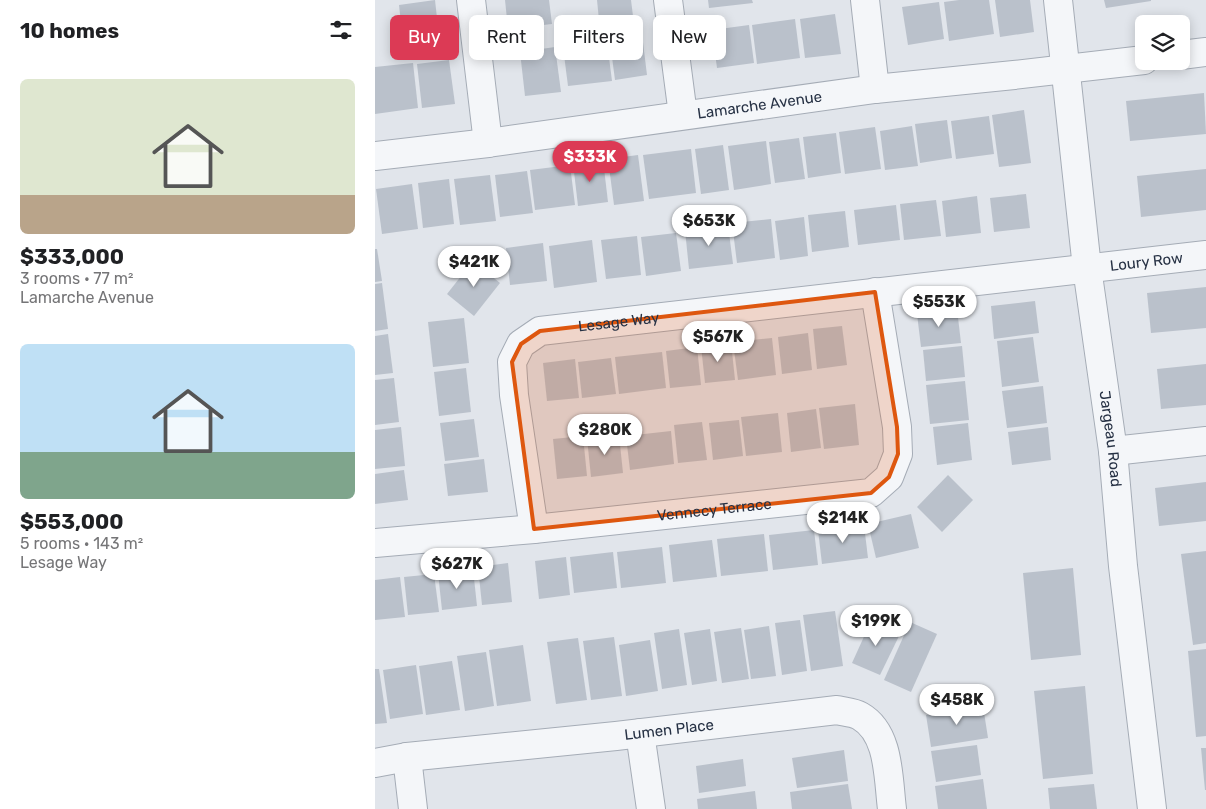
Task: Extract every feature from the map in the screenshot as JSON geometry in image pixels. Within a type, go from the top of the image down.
[{"type":"street","points":[[471,0],[488,142]]},
{"type":"street","points":[[668,0],[683,115]]},
{"type":"street","points":[[865,0],[875,89]]},
{"type":"street","name":"Jargeau Road","points":[[1058,0],[1087,268],[1113,451],[1123,566],[1152,809]]},
{"type":"street","points":[[1190,54],[1206,52]]},
{"type":"street","name":"Lamarche Avenue","points":[[375,156],[875,89],[1135,61]]},
{"type":"street","name":"Loury Row","points":[[1087,268],[1206,255]]},
{"type":"street","name":"Lesage Way","points":[[534,529],[514,395],[512,362],[521,344],[540,331],[1087,268]]},
{"type":"street","name":"Vennecy Terrace","points":[[375,543],[534,529],[871,493],[889,477],[898,454],[897,427],[875,292]]},
{"type":"street","points":[[1113,451],[1206,442]]},
{"type":"street","name":"Lumen Place","points":[[375,763],[407,757],[641,733],[837,710],[858,715],[870,723],[880,738],[887,765],[892,809]]},
{"type":"street","points":[[641,733],[651,809]]},
{"type":"street","points":[[407,757],[413,809]]},
{"type":"highlighted area","points":[[875,292],[897,427],[898,454],[889,477],[871,493],[534,529],[512,362],[521,344],[540,331]]},
{"type":"building","points":[[435,0],[437,15],[400,15],[399,5]]},
{"type":"building","points":[[505,0],[549,0],[552,24],[544,25],[544,15],[507,15]]},
{"type":"building","points":[[597,0],[631,0],[633,15],[598,15]]},
{"type":"building","points":[[708,0],[752,0],[753,3],[709,8]]},
{"type":"building","points":[[989,0],[994,34],[949,41],[944,2]]},
{"type":"building","points":[[995,0],[1030,0],[1034,32],[1000,37]]},
{"type":"building","points":[[1104,0],[1151,0],[1151,1],[1106,8]]},
{"type":"building","points":[[939,2],[944,39],[908,45],[902,7]]},
{"type":"building","points":[[835,14],[841,54],[805,58],[800,19]]},
{"type":"building","points":[[795,19],[800,58],[757,64],[752,25]]},
{"type":"building","points":[[749,25],[754,63],[717,68],[716,60],[726,60],[726,28]]},
{"type":"building","points":[[643,42],[647,75],[615,80],[612,60],[643,60]]},
{"type":"building","points":[[554,47],[554,60],[557,60],[561,92],[525,96],[521,60],[544,60],[544,49]]},
{"type":"building","points":[[449,60],[455,104],[422,108],[417,64]]},
{"type":"building","points":[[565,60],[609,60],[612,81],[568,86]]},
{"type":"building","points":[[413,63],[418,108],[375,114],[375,67]]},
{"type":"building","points":[[1204,93],[1206,134],[1130,141],[1126,101]]},
{"type":"building","points":[[1024,110],[1031,163],[999,167],[992,115]]},
{"type":"building","points":[[989,116],[994,154],[956,159],[951,121]]},
{"type":"building","points":[[947,120],[952,158],[920,163],[915,124]]},
{"type":"building","points":[[912,126],[918,166],[885,170],[880,131]]},
{"type":"building","points":[[875,127],[881,169],[845,174],[839,132]]},
{"type":"building","points":[[836,133],[841,173],[808,178],[803,137]]},
{"type":"building","points":[[799,138],[805,179],[775,183],[769,142]]},
{"type":"building","points":[[766,141],[771,184],[734,190],[728,146]]},
{"type":"building","points":[[723,145],[729,190],[701,194],[695,149]]},
{"type":"building","points":[[691,149],[696,193],[649,199],[643,155]]},
{"type":"building","points":[[638,155],[644,201],[614,205],[608,159]]},
{"type":"building","points":[[603,160],[608,202],[578,206],[573,163]]},
{"type":"building","points":[[570,165],[575,205],[535,210],[530,170]]},
{"type":"building","points":[[1206,169],[1206,210],[1141,217],[1137,176]]},
{"type":"building","points":[[527,171],[533,213],[500,217],[495,175]]},
{"type":"building","points":[[490,175],[496,221],[460,225],[454,179]]},
{"type":"building","points":[[449,179],[454,224],[423,228],[418,183]]},
{"type":"building","points":[[412,184],[418,229],[382,234],[376,189]]},
{"type":"building","points":[[1026,194],[1030,228],[994,232],[990,198]]},
{"type":"building","points":[[977,196],[981,233],[946,237],[942,201]]},
{"type":"building","points":[[936,200],[941,236],[904,240],[900,204]]},
{"type":"building","points":[[896,205],[900,240],[858,245],[854,210]]},
{"type":"building","points":[[845,211],[849,247],[812,252],[808,215]]},
{"type":"building","points":[[804,217],[808,256],[780,260],[775,221]]},
{"type":"building","points":[[771,219],[775,258],[737,263],[732,223]]},
{"type":"building","points":[[728,225],[733,264],[689,269],[685,230]]},
{"type":"building","points":[[676,233],[681,271],[646,276],[641,237]]},
{"type":"building","points":[[637,236],[641,275],[606,279],[601,240]]},
{"type":"building","points":[[592,240],[597,282],[554,288],[549,246]]},
{"type":"building","points":[[543,243],[547,281],[510,285],[506,248]]},
{"type":"building","points":[[375,249],[377,249],[382,281],[375,282]]},
{"type":"building","points":[[473,261],[500,283],[474,316],[447,294]]},
{"type":"building","points":[[382,283],[388,329],[375,331],[375,284]]},
{"type":"building","points":[[1206,287],[1206,328],[1151,333],[1147,293]]},
{"type":"building","points":[[1035,301],[1039,333],[994,339],[991,306]]},
{"type":"building","points":[[957,309],[961,343],[921,347],[917,314]]},
{"type":"building","points":[[464,318],[469,363],[433,367],[428,322]]},
{"type":"building","points":[[842,326],[847,365],[817,369],[813,329]]},
{"type":"building","points":[[808,333],[812,370],[782,374],[778,337]]},
{"type":"building","points":[[388,334],[393,373],[375,375],[375,336]]},
{"type":"building","points":[[1033,337],[1039,382],[1002,387],[997,341]]},
{"type":"building","points":[[772,338],[776,375],[738,380],[733,342]]},
{"type":"building","points":[[731,342],[735,380],[705,383],[701,346]]},
{"type":"building","points":[[962,346],[965,377],[926,381],[923,350]]},
{"type":"building","points":[[697,347],[701,385],[670,388],[666,351]]},
{"type":"building","points":[[662,352],[666,388],[619,394],[615,357]]},
{"type":"building","points":[[611,358],[616,394],[582,398],[578,362]]},
{"type":"building","points":[[575,359],[579,398],[547,401],[543,363]]},
{"type":"building","points":[[1206,364],[1206,405],[1161,409],[1157,369]]},
{"type":"building","points":[[466,368],[471,412],[439,416],[434,372]]},
{"type":"building","points":[[394,378],[399,422],[375,425],[375,380]]},
{"type":"building","points":[[965,381],[969,420],[930,424],[926,385]]},
{"type":"building","points":[[1043,386],[1047,423],[1007,428],[1002,391]]},
{"type":"building","points":[[855,404],[859,445],[824,449],[819,408]]},
{"type":"building","points":[[816,409],[821,448],[791,452],[787,413]]},
{"type":"building","points":[[778,413],[782,452],[746,456],[741,417]]},
{"type":"building","points":[[474,419],[479,457],[445,461],[440,423]]},
{"type":"building","points":[[739,420],[743,456],[713,460],[709,423]]},
{"type":"building","points":[[702,422],[707,460],[678,463],[674,425]]},
{"type":"building","points":[[968,423],[972,460],[937,465],[933,427]]},
{"type":"building","points":[[401,427],[405,466],[375,469],[375,430]]},
{"type":"building","points":[[1048,427],[1051,460],[1012,465],[1008,432]]},
{"type":"building","points":[[671,431],[674,464],[630,470],[626,436]]},
{"type":"building","points":[[619,435],[623,473],[591,477],[587,438]]},
{"type":"building","points":[[583,436],[587,476],[557,479],[553,439]]},
{"type":"building","points":[[484,459],[488,492],[448,496],[444,464]]},
{"type":"building","points":[[404,470],[408,500],[375,504],[375,474]]},
{"type":"building","points":[[948,475],[973,500],[942,532],[917,507]]},
{"type":"building","points":[[1206,482],[1206,521],[1159,526],[1155,488]]},
{"type":"building","points":[[911,514],[919,548],[876,558],[868,524]]},
{"type":"building","points":[[864,525],[868,558],[822,564],[818,530]]},
{"type":"building","points":[[814,530],[818,565],[773,570],[769,535]]},
{"type":"building","points":[[764,534],[768,571],[721,576],[717,539]]},
{"type":"building","points":[[712,540],[717,577],[673,582],[669,545]]},
{"type":"building","points":[[662,547],[666,583],[621,588],[617,552]]},
{"type":"building","points":[[1206,551],[1206,643],[1193,645],[1181,554]]},
{"type":"building","points":[[613,552],[617,588],[574,593],[570,557]]},
{"type":"building","points":[[566,557],[570,595],[539,599],[535,561]]},
{"type":"building","points":[[508,563],[512,602],[482,605],[478,567]]},
{"type":"building","points":[[1073,568],[1081,655],[1031,660],[1023,573]]},
{"type":"building","points":[[473,569],[477,606],[442,610],[438,573]]},
{"type":"building","points":[[434,574],[439,612],[408,615],[404,577]]},
{"type":"building","points":[[400,577],[405,617],[375,620],[375,580]]},
{"type":"building","points":[[835,611],[843,666],[811,671],[803,615]]},
{"type":"building","points":[[872,619],[901,632],[880,675],[852,663]]},
{"type":"building","points":[[800,620],[807,671],[782,675],[775,623]]},
{"type":"building","points":[[910,622],[937,634],[911,692],[884,680]]},
{"type":"building","points":[[769,626],[776,676],[751,679],[744,630]]},
{"type":"building","points":[[741,628],[749,679],[722,683],[714,632]]},
{"type":"building","points":[[679,629],[687,685],[662,689],[654,633]]},
{"type":"building","points":[[710,629],[717,681],[692,685],[684,633]]},
{"type":"building","points":[[614,637],[622,696],[591,700],[583,641]]},
{"type":"building","points":[[578,638],[587,700],[556,704],[547,642]]},
{"type":"building","points":[[650,640],[658,691],[626,696],[619,645]]},
{"type":"building","points":[[523,645],[531,701],[497,706],[489,650]]},
{"type":"building","points":[[1206,649],[1206,736],[1196,737],[1188,651]]},
{"type":"building","points":[[486,652],[494,706],[465,711],[457,656]]},
{"type":"building","points":[[452,661],[460,710],[426,715],[419,666]]},
{"type":"building","points":[[416,665],[423,714],[390,719],[383,670]]},
{"type":"building","points":[[375,669],[379,669],[387,723],[375,724]]},
{"type":"building","points":[[1085,686],[1093,774],[1043,779],[1034,691]]},
{"type":"building","points":[[983,706],[988,738],[931,747],[926,715]]},
{"type":"building","points":[[977,745],[981,775],[936,782],[931,751]]},
{"type":"building","points":[[1201,748],[1206,748],[1206,790],[1205,790]]},
{"type":"building","points":[[844,750],[848,781],[797,788],[792,758]]},
{"type":"building","points":[[743,759],[746,786],[699,793],[696,766]]},
{"type":"building","points":[[983,779],[987,809],[938,809],[935,786]]},
{"type":"building","points":[[848,784],[852,809],[792,809],[790,792]]},
{"type":"building","points":[[1094,784],[1097,809],[1050,809],[1048,788]]},
{"type":"building","points":[[755,791],[757,809],[698,809],[697,799]]}]
